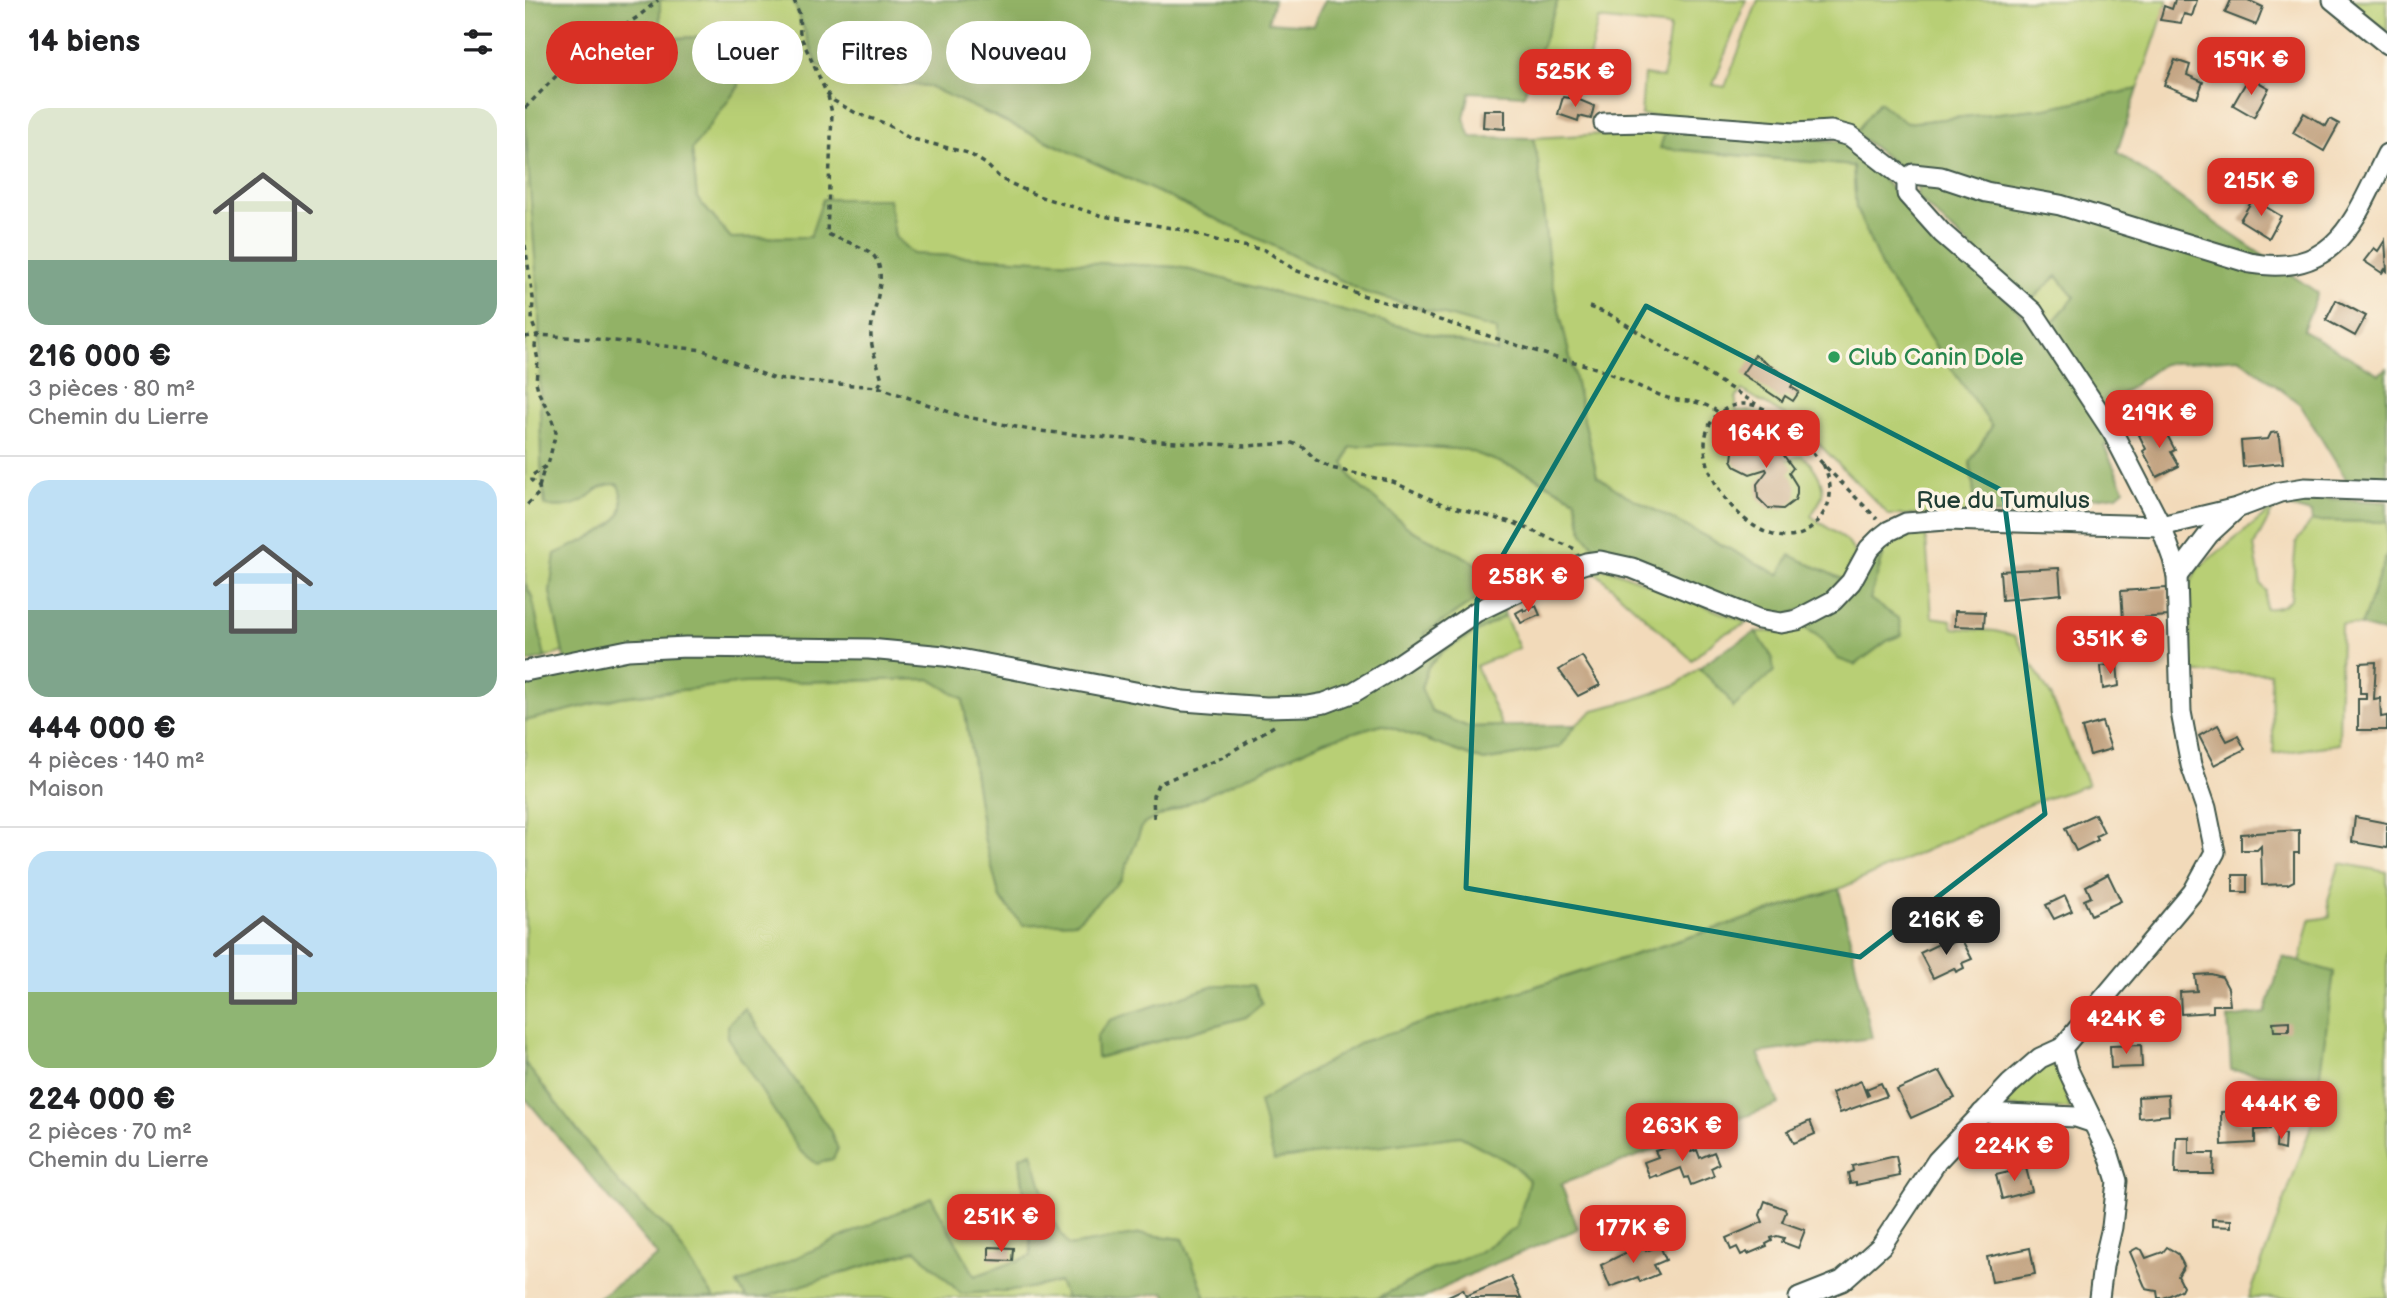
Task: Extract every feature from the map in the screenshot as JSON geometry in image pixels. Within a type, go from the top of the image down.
[{"type":"street","points":[[2333,0],[2387,44]]},
{"type":"street","points":[[1604,122],[1645,122],[1794,132],[1831,131],[1850,135],[1907,180]]},
{"type":"street","points":[[1799,1298],[1842,1281],[1881,1246],[1937,1161],[2010,1084],[2041,1058],[2062,1048],[2193,892],[2214,852],[2206,808],[2191,765],[2181,712],[2177,576],[2161,526],[2113,433],[2033,313],[1942,233],[1907,194],[1907,180],[1913,174],[1941,177],[1986,192],[2060,205],[2250,263],[2281,267],[2315,259],[2334,244],[2352,223],[2387,155]]},
{"type":"street","name":"Rue du Tumulus","points":[[525,671],[628,650],[686,647],[869,649],[944,656],[1182,701],[1266,707],[1308,706],[1354,692],[1476,612],[1543,579],[1585,563],[1600,561],[1632,568],[1758,619],[1781,623],[1797,620],[1817,611],[1843,592],[1869,549],[1889,531],[1906,523],[1946,520],[2161,526],[2237,508],[2280,492],[2305,488],[2387,491]]},
{"type":"street","points":[[2177,576],[2209,534],[2237,508]]},
{"type":"street","points":[[2062,1048],[2067,1068],[2109,1155],[2117,1181],[2099,1298]]},
{"type":"street","points":[[1982,1113],[2076,1117],[2094,1124]]},
{"type":"path","points":[[525,108],[568,64],[658,0]]},
{"type":"path","points":[[794,0],[805,49],[826,92],[834,101],[887,124],[909,138],[968,153],[986,163],[1001,179],[1038,196],[1103,216],[1183,230],[1222,242],[1265,250],[1295,270],[1359,294],[1563,360],[1584,363],[1665,397],[1696,401],[1719,413]]},
{"type":"path","points":[[825,92],[830,99],[832,113],[827,234],[866,250],[876,259],[879,270],[879,297],[871,337],[882,380],[878,387]]},
{"type":"path","points":[[525,244],[533,298],[532,322],[537,335],[537,382],[556,432],[548,465],[531,476],[531,480],[539,487]]},
{"type":"path","points":[[1589,307],[1609,314],[1775,416],[1794,432],[1889,531]]},
{"type":"path","points":[[525,337],[537,335],[596,339],[702,351],[775,379],[878,387],[958,415],[1030,430],[1108,438],[1246,446],[1293,443],[1303,447],[1316,460],[1331,468],[1393,481],[1442,504],[1514,523],[1600,561]]},
{"type":"path","points":[[1775,416],[1753,405],[1735,405],[1719,413],[1705,435],[1706,460],[1712,475],[1746,522],[1768,534],[1789,536],[1808,530],[1816,524],[1827,507],[1830,496],[1828,474],[1823,464]]},
{"type":"path","points":[[525,508],[540,492],[544,469]]},
{"type":"path","points":[[1154,818],[1153,796],[1158,784],[1221,758],[1275,725]]},
{"type":"highlighted area","points":[[1646,306],[2003,491],[2045,814],[1860,957],[1466,888],[1477,600]]},
{"type":"green space","points":[[525,0],[660,0],[660,21],[546,21],[546,84],[678,84],[678,38],[692,37],[692,84],[739,84],[692,149],[697,198],[731,238],[810,237],[823,199],[889,199],[895,237],[913,254],[1179,267],[1497,352],[1497,330],[1364,292],[1270,244],[928,86],[902,84],[932,84],[932,21],[817,21],[817,63],[793,0],[1274,0],[1268,22],[1313,25],[1325,0],[1558,0],[1524,95],[1470,92],[1464,118],[1471,137],[1533,138],[1538,161],[1549,266],[1597,476],[1622,493],[1779,575],[1790,555],[1844,580],[1829,595],[1811,606],[1770,617],[1598,552],[1583,533],[1575,499],[1528,473],[1467,450],[1392,444],[1350,447],[1344,463],[1352,480],[1411,530],[1471,560],[1488,574],[1491,590],[1425,633],[1427,638],[1503,607],[1505,616],[1443,651],[1428,667],[1421,688],[1432,712],[1468,727],[1576,725],[1559,747],[1484,761],[1382,724],[1324,741],[1143,824],[1121,880],[1076,922],[1023,925],[1000,898],[984,837],[963,699],[930,679],[744,683],[621,697],[525,721],[525,674],[565,662],[550,592],[555,554],[592,537],[610,525],[617,519],[622,505],[618,484],[612,484],[574,504],[545,506],[541,462],[539,311],[525,120]]},
{"type":"green space","points":[[660,0],[793,0],[801,21],[692,21],[692,37],[678,38],[678,21],[660,21]]},
{"type":"green space","points":[[1558,0],[1746,0],[1713,85],[1725,87],[1758,0],[2168,0],[2138,89],[2046,108],[1906,123],[1855,133],[1641,115],[1644,75],[1663,78],[1670,27],[1598,19],[1587,68],[1536,62]]},
{"type":"green space","points":[[2349,0],[2387,0],[2387,32]]},
{"type":"green space","points":[[803,26],[817,63],[817,84],[928,86],[1270,244],[1364,292],[1498,330],[1497,352],[1179,267],[912,254],[895,237],[889,199],[810,237],[731,238],[697,198],[692,149],[739,86],[738,84],[803,84]]},
{"type":"green space","points":[[2138,89],[2117,152],[2318,293],[2303,330],[2379,374],[2387,368],[2387,482],[2346,479],[2300,404],[2239,358],[2163,364],[2102,408],[2049,326],[2075,297],[2057,276],[2029,302],[1917,197],[1918,169],[1903,170],[1855,133],[1879,102],[1906,123],[2046,108]]},
{"type":"green space","points":[[525,120],[539,311],[541,462],[545,506],[574,504],[603,486],[618,483],[622,501],[621,511],[610,525],[592,537],[555,554],[550,592],[563,652],[545,658],[532,597],[525,583]]},
{"type":"green space","points":[[1665,132],[1661,148],[1853,166],[1856,208],[1884,273],[1992,426],[1970,462],[1977,515],[1889,515],[1800,425],[1742,390],[1736,398],[1736,411],[1763,414],[1776,422],[1789,445],[1783,454],[1787,460],[1801,455],[1817,473],[1822,484],[1822,495],[1811,516],[1847,541],[1858,557],[1844,580],[1779,575],[1622,493],[1597,476],[1549,266],[1538,161],[1533,138]]},
{"type":"green space","points":[[1665,132],[1790,136],[1847,142],[1915,213],[2023,315],[2041,337],[2112,442],[2104,446],[2124,489],[2117,495],[2062,502],[2063,514],[1977,515],[1970,462],[1992,426],[1884,273],[1856,208],[1853,166],[1660,148]]},
{"type":"green space","points":[[2057,276],[2075,297],[2049,326],[2029,302]]},
{"type":"green space","points":[[1392,444],[1467,450],[1528,473],[1575,499],[1583,533],[1598,552],[1427,638],[1425,633],[1491,590],[1488,574],[1471,560],[1411,530],[1352,480],[1344,463],[1350,447]]},
{"type":"green space","points":[[2302,497],[2387,502],[2387,522],[2312,521],[2311,513],[2289,507],[2274,508],[2280,500]]},
{"type":"green space","points":[[2274,508],[2254,546],[2261,584],[2266,591],[2265,608],[2279,607],[2291,598],[2296,542],[2312,521],[2387,522],[2387,554],[2361,626],[2341,624],[2339,744],[2274,754],[2270,673],[2191,673],[2189,586],[2197,569]]},
{"type":"green space","points":[[1925,525],[1932,617],[1951,620],[1953,628],[1995,631],[2015,636],[2051,696],[2088,785],[2030,804],[1839,889],[1362,1042],[1274,1159],[1460,1136],[1511,1163],[1529,1180],[1518,1227],[1477,1253],[1432,1270],[1378,1298],[1206,1298],[1183,1239],[1141,1234],[1069,1246],[1051,1218],[1031,1152],[1020,1157],[1031,1256],[975,1276],[931,1197],[737,1285],[747,1298],[714,1298],[669,1230],[619,1184],[525,1063],[525,721],[621,697],[744,683],[930,679],[963,699],[984,837],[1000,898],[1121,880],[1143,824],[1324,741],[1382,724],[1484,761],[1559,747],[1576,725],[1594,710],[1676,685],[1699,668],[1726,695],[1733,708],[1772,657],[1756,632],[1786,631],[1802,623],[1806,629],[1817,635],[1838,659],[1855,665],[1887,641],[1899,619],[1869,599],[1883,556],[1871,554],[1889,538]],"holes":[[[1262,1004],[1246,1017],[1097,1058]],[[745,1009],[830,1130],[727,1037],[727,1026]]]},
{"type":"green space","points":[[1871,554],[1883,556],[1870,599],[1899,619],[1902,635],[1887,641],[1855,665],[1838,659],[1817,635],[1806,629],[1802,623]]},
{"type":"green space","points":[[2387,554],[2387,634],[2361,626]]},
{"type":"green space","points":[[1592,569],[1610,569],[1748,623],[1719,636],[1692,660]]},
{"type":"green space","points":[[525,583],[532,597],[545,658],[525,663]]},
{"type":"green space","points":[[1505,616],[1519,648],[1476,666],[1502,726],[1468,727],[1432,712],[1421,688],[1428,667],[1443,651]]},
{"type":"green space","points":[[1756,632],[1772,657],[1774,671],[1733,708],[1726,695],[1699,668]]},
{"type":"green space","points":[[2340,863],[2387,872],[2387,1298],[2249,1298],[2312,1124],[2334,972],[2300,963],[2310,920],[2330,917],[2328,900]]},
{"type":"green space","points":[[1839,889],[1872,1038],[1758,1053],[1779,1104],[1561,1184],[1578,1229],[1479,1270],[1424,1298],[1378,1298],[1432,1270],[1477,1253],[1517,1227],[1529,1180],[1511,1163],[1460,1136],[1274,1160],[1259,1102],[1362,1042]]},
{"type":"green space","points":[[2283,957],[2334,972],[2315,1110],[2292,1104],[2295,1078],[2231,1070],[2228,1018],[2265,1013]]},
{"type":"green space","points":[[1217,985],[1253,985],[1262,1003],[1246,1017],[1097,1058],[1096,1037],[1110,1020]]},
{"type":"green space","points":[[745,1009],[830,1130],[838,1149],[833,1159],[817,1164],[799,1150],[727,1037],[729,1024]]},
{"type":"green space","points":[[525,1063],[619,1184],[669,1230],[714,1298],[597,1298],[658,1256],[525,1098]]},
{"type":"green space","points":[[2051,1065],[2059,1071],[2070,1109],[2002,1107],[2005,1096],[2042,1068]]},
{"type":"green space","points":[[1032,1152],[1051,1218],[1069,1246],[1141,1234],[1183,1239],[1206,1298],[1168,1298],[1164,1292],[1131,1298],[1066,1298],[1059,1282],[1019,1290],[961,1294],[916,1250],[762,1298],[747,1298],[737,1284],[931,1197],[975,1276],[1031,1256],[1020,1157]]},
{"type":"green space","points":[[916,1250],[961,1294],[1019,1290],[1060,1282],[1066,1298],[762,1298]]},
{"type":"building","points":[[2175,0],[2197,0],[2192,16],[2184,14],[2181,23],[2160,20],[2164,6],[2172,9]]},
{"type":"building","points":[[2231,0],[2248,0],[2263,7],[2256,25],[2225,13]]},
{"type":"building","points":[[2175,60],[2190,65],[2187,75],[2203,82],[2197,98],[2164,85]]},
{"type":"building","points":[[2249,77],[2269,88],[2254,117],[2233,105]]},
{"type":"building","points":[[1570,96],[1594,106],[1591,119],[1579,116],[1578,121],[1558,114],[1563,97]]},
{"type":"building","points":[[1484,110],[1505,110],[1505,129],[1483,127]]},
{"type":"building","points":[[2304,113],[2326,126],[2330,119],[2339,124],[2324,151],[2293,133]]},
{"type":"building","points":[[2253,199],[2281,216],[2269,238],[2240,220]]},
{"type":"building","points":[[2385,240],[2387,271],[2385,269],[2382,273],[2364,261],[2374,248],[2378,251]]},
{"type":"building","points":[[2336,300],[2366,316],[2355,336],[2326,320]]},
{"type":"building","points":[[1755,355],[1794,382],[1791,387],[1799,392],[1793,401],[1785,396],[1782,401],[1742,374]]},
{"type":"building","points":[[2161,423],[2175,450],[2171,452],[2179,466],[2157,477],[2143,451],[2146,449],[2139,435]]},
{"type":"building","points":[[2277,432],[2283,463],[2243,467],[2241,441],[2268,439],[2271,433]]},
{"type":"building","points":[[1753,433],[1761,435],[1772,447],[1776,445],[1793,468],[1789,473],[1797,486],[1797,493],[1795,500],[1783,509],[1768,508],[1758,498],[1757,484],[1766,469],[1750,474],[1736,467],[1732,460],[1734,444],[1738,438]]},
{"type":"building","points":[[2059,568],[2061,594],[2002,600],[2000,571]]},
{"type":"building","points":[[2167,588],[2169,616],[2123,619],[2121,591]]},
{"type":"building","points":[[1536,606],[1540,615],[1521,623],[1516,613]]},
{"type":"building","points":[[1955,611],[1985,612],[1984,627],[1955,626]]},
{"type":"building","points":[[1582,656],[1600,685],[1578,696],[1559,670]]},
{"type":"building","points":[[2376,662],[2374,699],[2380,698],[2381,717],[2387,716],[2387,730],[2358,730],[2358,699],[2366,699],[2366,693],[2360,693],[2360,663]]},
{"type":"building","points":[[2117,664],[2119,686],[2103,689],[2101,666]]},
{"type":"building","points":[[2102,722],[2111,749],[2090,755],[2082,728]]},
{"type":"building","points":[[2218,725],[2227,741],[2238,736],[2245,749],[2214,765],[2199,736]]},
{"type":"building","points":[[2095,814],[2104,832],[2096,836],[2098,840],[2076,851],[2065,828]]},
{"type":"building","points":[[2355,817],[2387,823],[2387,848],[2352,842]]},
{"type":"building","points":[[2299,830],[2299,853],[2294,853],[2294,881],[2288,884],[2262,885],[2261,846],[2257,850],[2241,850],[2241,834]]},
{"type":"building","points":[[2108,874],[2121,901],[2091,915],[2084,900],[2091,897],[2086,886]]},
{"type":"building","points":[[2233,875],[2247,875],[2247,892],[2233,892]]},
{"type":"building","points":[[2065,896],[2072,911],[2054,919],[2046,905]]},
{"type":"building","points":[[1961,938],[1972,959],[1962,963],[1964,968],[1956,972],[1954,968],[1933,978],[1920,953],[1949,939],[1951,943]]},
{"type":"building","points":[[2211,974],[2222,977],[2228,988],[2230,1005],[2213,1005],[2213,1012],[2181,1014],[2180,992],[2197,991],[2195,975]]},
{"type":"building","points":[[2289,1021],[2289,1031],[2274,1031],[2273,1022]]},
{"type":"building","points":[[2141,1045],[2142,1067],[2111,1068],[2110,1046]]},
{"type":"building","points":[[1940,1071],[1955,1098],[1911,1118],[1897,1090]]},
{"type":"building","points":[[1861,1081],[1867,1096],[1869,1095],[1866,1089],[1881,1083],[1887,1096],[1840,1113],[1832,1093]]},
{"type":"building","points":[[2168,1095],[2169,1115],[2139,1118],[2138,1097]]},
{"type":"building","points":[[2237,1111],[2238,1123],[2270,1124],[2270,1129],[2255,1130],[2255,1143],[2222,1145],[2221,1112]]},
{"type":"building","points":[[1810,1121],[1815,1134],[1794,1143],[1788,1131]]},
{"type":"building","points":[[2277,1133],[2285,1134],[2284,1150],[2276,1148]]},
{"type":"building","points":[[2176,1137],[2189,1137],[2189,1153],[2214,1153],[2213,1174],[2175,1174]]},
{"type":"building","points":[[1687,1142],[1691,1152],[1697,1150],[1700,1158],[1714,1152],[1719,1164],[1711,1168],[1714,1176],[1691,1185],[1681,1168],[1650,1178],[1644,1162],[1658,1157],[1655,1151]]},
{"type":"building","points":[[1896,1156],[1900,1176],[1856,1185],[1856,1182],[1850,1183],[1848,1173],[1853,1171],[1852,1166]]},
{"type":"building","points":[[2026,1168],[2032,1191],[2002,1199],[1996,1175]]},
{"type":"building","points":[[1765,1201],[1785,1209],[1782,1222],[1805,1230],[1798,1248],[1782,1242],[1784,1238],[1777,1236],[1771,1238],[1772,1241],[1766,1244],[1767,1246],[1748,1254],[1747,1252],[1741,1255],[1737,1247],[1731,1250],[1726,1238],[1763,1222],[1760,1215]]},
{"type":"building","points":[[2212,1219],[2231,1220],[2231,1227],[2212,1226]]},
{"type":"building","points":[[1643,1244],[1646,1251],[1660,1246],[1666,1260],[1654,1265],[1659,1274],[1640,1282],[1638,1277],[1610,1287],[1601,1265]]},
{"type":"building","points":[[989,1247],[1013,1248],[1012,1261],[989,1260]]},
{"type":"building","points":[[2167,1247],[2178,1254],[2184,1266],[2178,1276],[2183,1286],[2181,1290],[2158,1298],[2157,1291],[2146,1289],[2130,1252],[2137,1248],[2142,1250],[2146,1258],[2163,1252]]},
{"type":"building","points":[[2030,1248],[2035,1274],[1992,1282],[1987,1257]]},
{"type":"building","points":[[1511,1277],[1521,1298],[1444,1298],[1463,1289],[1466,1296]]},
{"type":"place","name":"Club Canin Dole","points":[[1834,357]]}]
